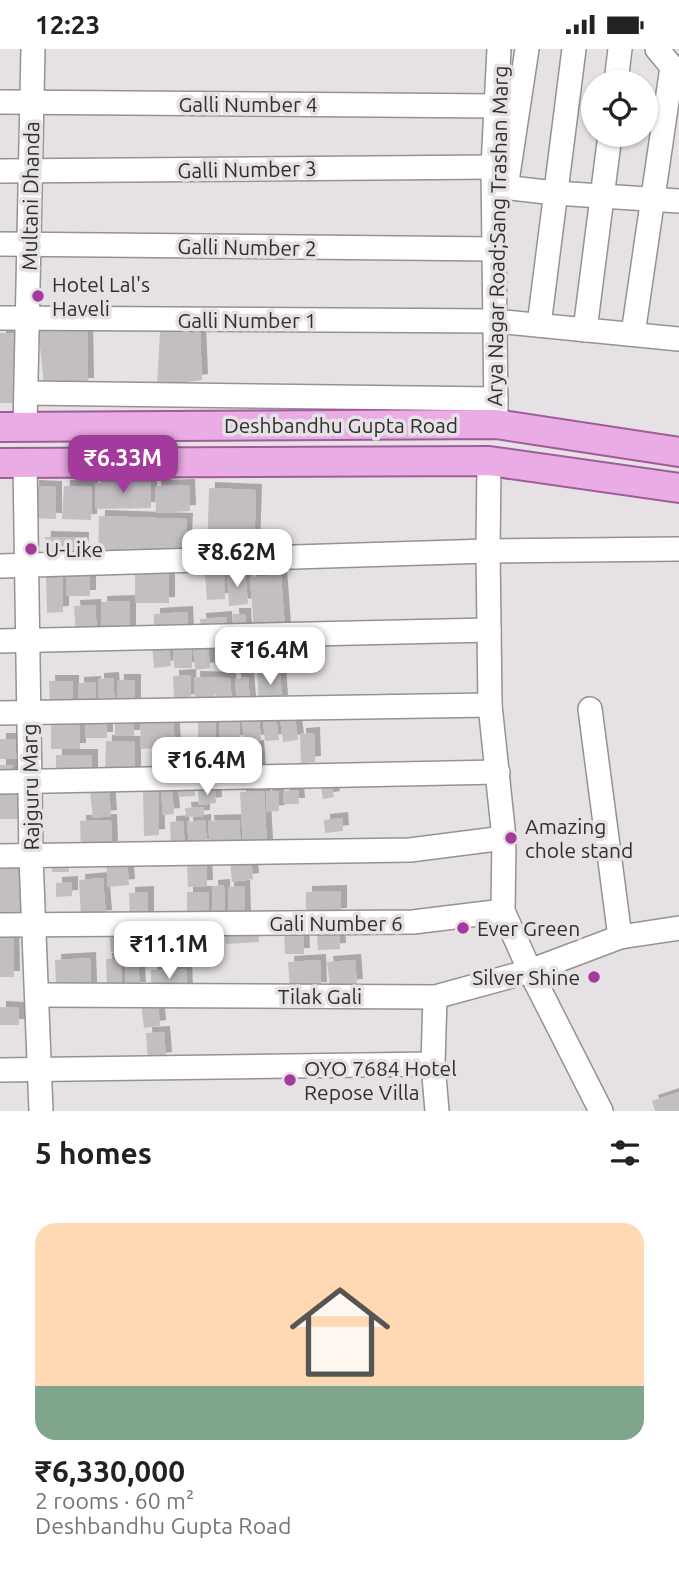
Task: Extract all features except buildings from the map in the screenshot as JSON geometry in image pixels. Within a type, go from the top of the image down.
[{"type":"main road","name":"Deshbandhu Gupta Road","points":[[13,427],[496,412],[679,452]]},
{"type":"main road","name":"Deshbandhu Gupta Road","points":[[12,463],[489,461],[679,488]]},
{"type":"street","name":"Multani Dhanda","points":[[13,427],[26,393],[33,49]]},
{"type":"street","name":"Arya Nagar Road;Sang Trashan Marg","points":[[496,412],[496,106],[499,49]]},
{"type":"street","points":[[498,180],[527,49]]},
{"type":"street","points":[[539,325],[574,49]]},
{"type":"street","points":[[617,70],[620,49]]},
{"type":"street","points":[[633,334],[675,69],[657,49]]},
{"type":"street","name":"Galli Number 4","points":[[0,101],[496,106]]},
{"type":"street","points":[[585,330],[609,147]]},
{"type":"street","name":"Galli Number 3","points":[[0,171],[498,180],[555,193],[679,201]]},
{"type":"street","name":"Galli Number 2","points":[[0,244],[495,249]]},
{"type":"street","name":"Galli Number 1","points":[[0,318],[495,321],[679,339]]},
{"type":"street","points":[[26,393],[496,412]]},
{"type":"street","points":[[489,461],[490,705],[503,838],[503,911],[530,971],[601,1111]]},
{"type":"street","name":"Rajguru Marg","points":[[12,463],[27,566],[31,857],[41,1111]]},
{"type":"street","points":[[0,566],[488,551],[679,549]]},
{"type":"street","points":[[0,641],[489,630]]},
{"type":"street","points":[[0,713],[490,705]]},
{"type":"street","points":[[590,709],[620,937]]},
{"type":"street","points":[[0,782],[498,772]]},
{"type":"street","points":[[0,856],[410,850],[503,838]]},
{"type":"street","name":"Gali Number 6","points":[[0,925],[413,922],[503,911]]},
{"type":"street","name":"Tilak Gali","points":[[37,995],[435,997],[530,971],[620,937],[679,928]]},
{"type":"street","points":[[435,997],[433,1064],[437,1111]]},
{"type":"street","points":[[0,1070],[433,1064]]},
{"type":"place","name":"Hotel Lal's Haveli","points":[[38,296]]},
{"type":"place","name":"U-Like","points":[[31,549]]},
{"type":"place","name":"Amazing chole stand","points":[[511,838]]},
{"type":"place","name":"Ever Green","points":[[463,928]]},
{"type":"place","name":"Silver Shine","points":[[594,977]]},
{"type":"place","name":"OYO 7684 Hotel Repose Villa","points":[[290,1080]]}]
